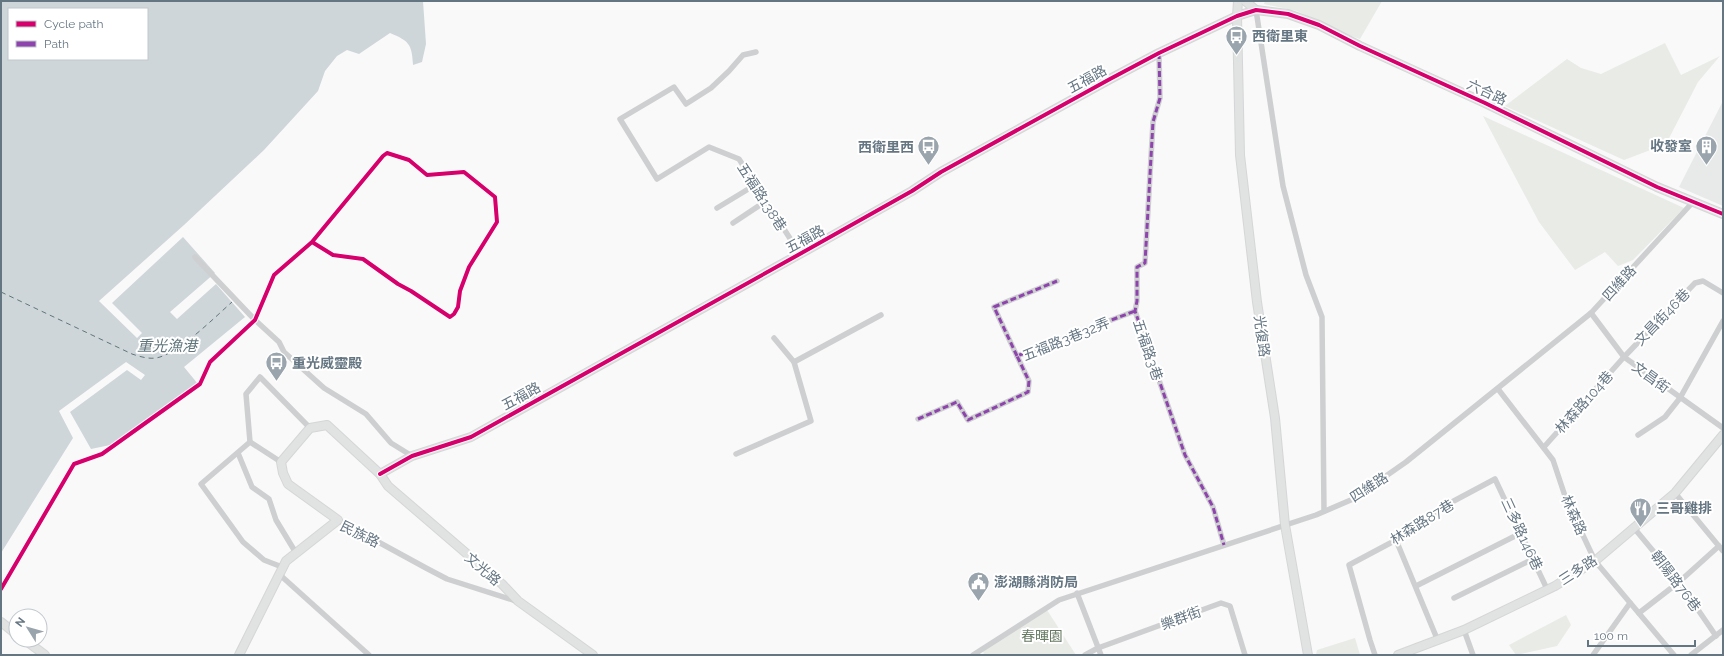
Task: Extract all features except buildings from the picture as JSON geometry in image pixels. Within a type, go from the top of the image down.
[{"type":"street","name":"光復路","points":[[1238,1],[1240,155],[1258,302],[1275,418],[1285,525],[1308,655]]},
{"type":"street","points":[[1245,1],[1256,10],[1283,186],[1306,275],[1322,318],[1324,511]]},
{"type":"street","name":"六合路","points":[[1237,16],[1256,10],[1288,14],[1319,25],[1657,187],[1723,214]]},
{"type":"street","name":"五福路","points":[[380,474],[412,456],[471,437],[912,191],[941,172],[1159,53],[1237,16]]},
{"type":"street","name":"五福路138巷","points":[[756,52],[743,55],[711,88],[686,104],[674,87],[620,119],[657,179],[709,147],[739,159],[800,254]]},
{"type":"street","name":"五福路3巷","points":[[1159,53],[1160,98],[1152,122],[1144,263],[1137,267],[1137,301],[1134,311],[1185,455],[1213,507],[1224,545]]},
{"type":"street","points":[[1,589],[74,464],[102,454],[200,384],[210,362],[255,320],[274,276],[312,242],[383,156],[387,153],[409,160],[426,176],[464,172],[495,197],[497,222],[469,267],[460,291],[458,307],[454,314],[450,317],[362,259],[333,255],[312,242]]},
{"type":"street","points":[[717,208],[755,185]]},
{"type":"street","points":[[733,222],[766,202]]},
{"type":"street","name":"四維路","points":[[973,655],[1059,600],[1316,515],[1353,499],[1406,462],[1592,313],[1693,202]]},
{"type":"street","points":[[195,257],[255,320],[279,342],[284,352],[319,383],[366,414],[391,442],[412,456]]},
{"type":"street","points":[[1016,356],[994,307],[1057,281]]},
{"type":"street","name":"文昌街46巷","points":[[1624,357],[1695,283],[1703,281],[1723,293]]},
{"type":"street","name":"五福路3巷32弄","points":[[918,419],[957,402],[968,420],[1028,392],[1029,381],[1016,356],[1134,311]]},
{"type":"street","name":"文昌街","points":[[1592,313],[1624,357],[1723,428]]},
{"type":"street","points":[[794,362],[881,315]]},
{"type":"street","points":[[1638,435],[1665,417],[1680,398],[1723,321]]},
{"type":"street","points":[[736,454],[811,421],[794,362],[774,338]]},
{"type":"street","name":"林森路104巷","points":[[1544,447],[1624,357]]},
{"type":"street","points":[[250,442],[246,394],[260,377],[310,428],[281,462]]},
{"type":"street","name":"林森路","points":[[1498,389],[1553,460],[1566,499],[1595,561],[1674,655]]},
{"type":"street","name":"文光路","points":[[310,428],[327,425],[380,474],[388,486],[502,584],[518,602],[593,655]]},
{"type":"street","name":"三多路","points":[[1398,655],[1464,630],[1548,589],[1595,561],[1675,493],[1723,435]]},
{"type":"street","points":[[250,442],[201,484],[243,542],[264,560],[281,570],[369,655]]},
{"type":"street","points":[[250,442],[281,462],[283,473],[288,484],[338,520]]},
{"type":"street","points":[[238,453],[252,487],[269,499],[276,520],[296,553]]},
{"type":"street","name":"三多路146巷","points":[[1495,479],[1548,589]]},
{"type":"street","name":"林森路87巷","points":[[1375,655],[1349,565],[1396,540],[1450,503],[1495,479]]},
{"type":"street","points":[[1675,493],[1723,551]]},
{"type":"street","name":"民族路","points":[[239,655],[286,561],[338,520],[447,579],[518,602]]},
{"type":"street","name":"朝陽路76巷","points":[[1634,528],[1679,582],[1716,636]]},
{"type":"street","points":[[1416,586],[1521,532]]},
{"type":"street","points":[[1396,540],[1438,641]]},
{"type":"street","points":[[1640,613],[1679,582],[1719,546]]},
{"type":"street","points":[[1454,598],[1533,559]]},
{"type":"street","points":[[1077,593],[1101,655]]},
{"type":"street","name":"樂群街","points":[[1084,655],[1098,648],[1221,603],[1230,606],[1245,655]]},
{"type":"street","points":[[1593,655],[1630,603]]},
{"type":"street","points":[[1464,630],[1473,655]]},
{"type":"street","points":[[1691,655],[1723,630]]},
{"type":"street","points":[[36,648],[45,655]]},
{"type":"shaded area","points":[[1723,101],[1723,206],[1679,187]]},
{"type":"green space","points":[[1265,1],[1382,1],[1360,39],[1340,32],[1297,11],[1264,4]]},
{"type":"green space","points":[[1665,43],[1681,75],[1720,56],[1698,82],[1666,144],[1624,160],[1505,106],[1567,59],[1581,68],[1601,74]]},
{"type":"green space","points":[[1483,116],[1684,208],[1633,260],[1618,266],[1605,252],[1575,270],[1539,222]]},
{"type":"green space","name":"春暉園","points":[[1047,610],[1076,655],[984,655],[983,651]]},
{"type":"green space","points":[[1566,615],[1571,625],[1557,646],[1516,655],[1509,645]]},
{"type":"green space","points":[[1355,638],[1360,655],[1316,655],[1317,650]]},
{"type":"water","name":"重光漁港","points":[[1,1],[423,1],[426,44],[422,62],[413,65],[412,52],[408,44],[401,38],[390,33],[359,54],[347,50],[337,56],[325,71],[318,91],[264,150],[184,225],[99,301],[137,338],[142,333],[112,303],[183,237],[215,273],[170,312],[177,319],[216,284],[245,317],[184,367],[198,384],[115,444],[91,449],[70,412],[127,370],[141,380],[145,375],[126,362],[59,411],[73,438],[1,553]]},
{"type":"ferry route","points":[[1,292],[132,354],[150,358],[160,357],[178,348],[198,333],[232,302]]},
{"type":"marked path","points":[[1159,53],[1160,98],[1153,122],[1145,263],[1137,267],[1137,301],[1135,311],[1185,455],[1213,507],[1224,545]]},
{"type":"marked path","points":[[1017,356],[994,307],[1057,281]]},
{"type":"marked path","points":[[918,419],[957,402],[968,420],[1028,392],[1029,381],[1017,356],[1135,311]]},
{"type":"cycle path","points":[[380,474],[412,456],[471,437],[912,191],[941,172],[1110,79],[1159,53],[1237,16],[1256,10],[1288,14],[1319,25],[1360,46],[1485,103],[1657,187],[1723,214]]},
{"type":"cycle path","points":[[1,589],[74,464],[102,454],[200,384],[210,362],[255,320],[274,275],[312,242],[383,156],[387,153],[409,160],[427,175],[464,172],[495,197],[497,222],[469,267],[460,291],[458,307],[454,314],[450,317],[398,284],[363,259],[333,255],[312,242]]},
{"type":"place","name":"西衛里東","points":[[1237,56]]},
{"type":"place","name":"西衛里西","points":[[929,166]]},
{"type":"place","name":"收發室","points":[[1707,166]]},
{"type":"place","name":"重光威靈殿","points":[[276,382]]},
{"type":"place","name":"三哥雞排","points":[[1641,528]]},
{"type":"place","name":"澎湖縣消防局","points":[[978,602]]}]
